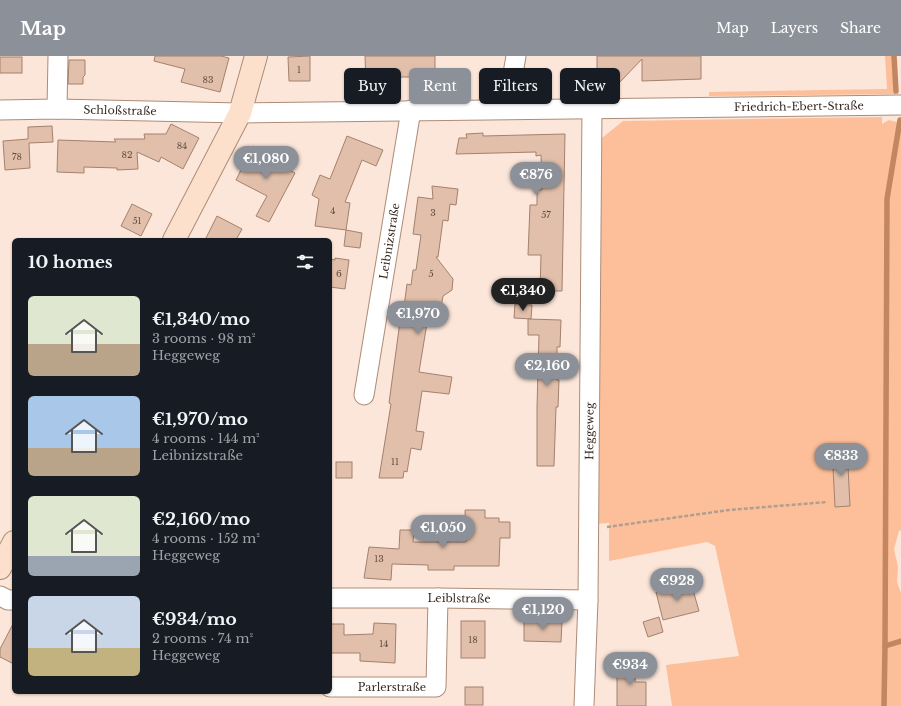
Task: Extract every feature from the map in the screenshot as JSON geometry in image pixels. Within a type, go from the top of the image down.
[{"type":"street","points":[[57,109],[58,56]]},
{"type":"street","points":[[175,238],[240,112],[256,56]]},
{"type":"street","points":[[507,109],[516,56]]},
{"type":"street","name":"Friedrich-Ebert-Straße","points":[[240,112],[901,105]]},
{"type":"street","name":"Heggeweg","points":[[584,706],[588,600],[592,108]]},
{"type":"street","name":"Schloßstraße","points":[[0,110],[57,109],[240,112]]},
{"type":"street","name":"Leibnizstraße","points":[[364,395],[410,110]]},
{"type":"street","points":[[0,568],[12,546]]},
{"type":"street","points":[[0,596],[8,600],[12,600]]},
{"type":"street","name":"Leiblstraße","points":[[332,598],[588,600]]},
{"type":"street","name":"Parlerstraße","points":[[332,687],[436,687],[438,598]]},
{"type":"path","points":[[609,527],[729,510],[827,502]]},
{"type":"shaded area","points":[[885,56],[895,56],[896,94],[709,96],[709,92],[887,89]]},
{"type":"shaded area","points":[[882,117],[882,124],[889,120],[900,123],[901,121],[901,530],[899,531],[894,549],[898,567],[897,582],[901,593],[901,706],[672,706],[666,665],[739,656],[715,546],[707,542],[609,561],[609,523],[592,524],[597,142],[623,121]]},
{"type":"building","points":[[155,56],[221,56],[229,58],[220,92],[181,82],[185,69],[154,61]]},
{"type":"building","points":[[310,56],[310,81],[289,81],[288,57]]},
{"type":"building","points":[[365,56],[435,56],[435,68],[409,68],[409,77],[401,77],[401,68],[365,68]]},
{"type":"building","points":[[597,56],[701,56],[701,79],[642,81],[642,59],[620,82],[620,68],[597,68]]},
{"type":"building","points":[[0,57],[22,57],[22,73],[0,73]]},
{"type":"building","points":[[69,60],[85,60],[85,75],[83,77],[83,84],[68,84]]},
{"type":"building","points":[[171,124],[199,138],[183,169],[161,157],[159,162],[137,152],[138,169],[117,170],[117,168],[84,167],[84,173],[57,172],[58,140],[116,142],[114,139],[145,139],[144,134],[166,134]]},
{"type":"building","points":[[52,126],[53,142],[29,143],[30,168],[5,170],[3,141],[28,139],[28,127]]},
{"type":"building","points":[[483,133],[483,136],[565,134],[562,291],[540,291],[541,255],[528,255],[530,205],[537,205],[537,190],[542,190],[541,155],[536,156],[536,152],[456,154],[459,138],[467,138],[466,134]]},
{"type":"building","points":[[347,136],[383,150],[376,166],[362,160],[345,202],[350,203],[346,230],[315,226],[319,199],[312,195],[320,175],[330,179]]},
{"type":"building","points":[[253,146],[285,162],[282,166],[295,173],[269,222],[256,216],[267,196],[236,180]]},
{"type":"building","points":[[432,186],[458,189],[456,205],[450,204],[448,221],[443,220],[438,257],[436,257],[453,279],[452,290],[443,296],[438,325],[427,323],[419,372],[452,377],[449,394],[422,391],[416,431],[424,432],[421,450],[411,448],[407,472],[404,471],[403,478],[379,478],[391,404],[389,403],[401,314],[403,314],[407,284],[411,285],[413,270],[416,270],[421,235],[413,234],[418,197],[433,199]]},
{"type":"building","points":[[132,204],[152,214],[141,236],[121,226]]},
{"type":"building","points":[[217,216],[242,229],[237,238],[206,238]]},
{"type":"building","points":[[346,230],[362,233],[360,248],[344,246]]},
{"type":"building","points":[[335,258],[349,260],[345,289],[332,287],[332,259],[335,260]]},
{"type":"building","points":[[515,304],[532,305],[531,319],[514,318]]},
{"type":"building","points":[[528,319],[561,320],[560,347],[557,347],[557,380],[559,380],[558,407],[556,407],[554,466],[537,466],[539,335],[528,335]]},
{"type":"building","points":[[847,447],[850,506],[835,507],[832,448]]},
{"type":"building","points":[[336,462],[352,462],[352,478],[336,478]]},
{"type":"building","points":[[465,510],[485,510],[485,518],[499,518],[499,522],[510,522],[510,538],[500,538],[499,566],[454,566],[454,570],[428,570],[428,565],[392,564],[391,580],[364,578],[369,547],[399,549],[400,530],[414,530],[413,542],[466,542]]},
{"type":"building","points":[[691,583],[699,611],[663,620],[656,592]]},
{"type":"building","points":[[659,617],[663,632],[648,637],[643,622]]},
{"type":"building","points":[[524,620],[562,621],[561,642],[524,641]]},
{"type":"building","points":[[461,621],[485,621],[485,658],[461,658]]},
{"type":"building","points":[[374,623],[396,624],[395,663],[360,661],[360,653],[332,653],[332,624],[344,624],[344,635],[373,634]]},
{"type":"building","points":[[12,626],[12,663],[0,657],[0,649]]},
{"type":"building","points":[[617,662],[635,662],[635,682],[646,682],[646,706],[617,706]]},
{"type":"building","points":[[465,687],[483,687],[483,705],[465,705]]},
{"type":"waterway","points":[[894,56],[896,91]]},
{"type":"waterway","points":[[885,646],[887,199],[900,120]]},
{"type":"waterway","points":[[884,706],[885,646],[901,641]]}]
